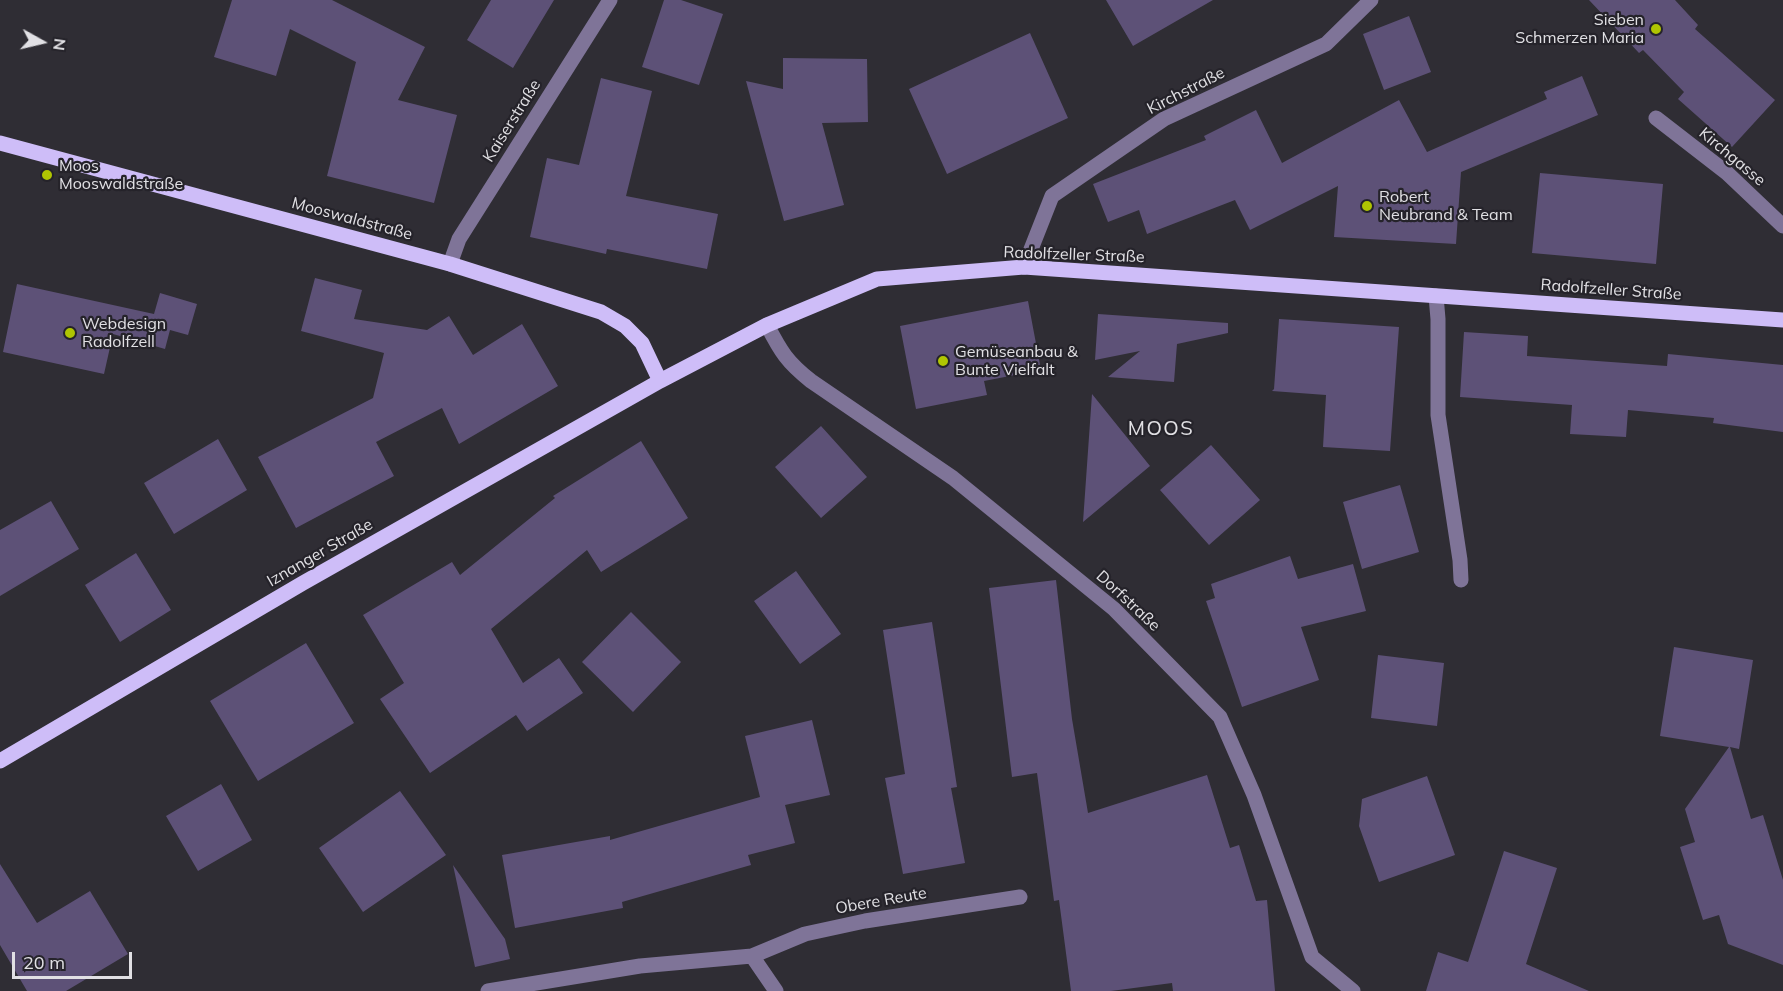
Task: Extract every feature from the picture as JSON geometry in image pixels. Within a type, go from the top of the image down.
[{"type":"main road","name":"Mooswaldstraße","points":[[0,143],[450,264],[600,312],[626,326],[642,343],[660,381]]},
{"type":"main road","name":"Radolfzeller Straße","points":[[660,381],[767,325],[877,279],[1024,267],[1783,320]]},
{"type":"main road","name":"Iznanger Straße","points":[[0,761],[303,583],[660,381]]},
{"type":"street","name":"Kaiserstraße","points":[[450,264],[459,239],[610,0]]},
{"type":"street","name":"Kirchstraße","points":[[1024,267],[1052,196],[1164,119],[1326,44],[1371,0]]},
{"type":"street","name":"Kirchgasse","points":[[1656,118],[1727,173],[1783,226]]},
{"type":"street","points":[[1436,296],[1438,415],[1461,580]]},
{"type":"street","name":"Dorfstraße","points":[[767,325],[790,364],[811,381],[953,478],[1114,609],[1220,717],[1254,795],[1312,957],[1353,991]]},
{"type":"street","name":"Obere Reute","points":[[488,991],[640,966],[752,956],[805,934],[865,921],[1020,897]]},
{"type":"street","points":[[752,956],[776,991]]},
{"type":"building","points":[[232,0],[332,0],[425,47],[398,100],[457,115],[434,203],[327,176],[356,62],[290,29],[276,76],[214,57]]},
{"type":"building","points":[[491,0],[554,0],[513,68],[467,40]]},
{"type":"building","points":[[664,0],[681,0],[723,14],[699,85],[642,67]]},
{"type":"building","points":[[1106,0],[1213,0],[1133,46]]},
{"type":"building","points":[[1589,0],[1675,0],[1698,25],[1695,29],[1775,100],[1732,147],[1678,99],[1684,92],[1643,50],[1639,53]]},
{"type":"building","points":[[1409,16],[1431,72],[1384,90],[1363,34]]},
{"type":"building","points":[[1030,33],[1068,118],[947,174],[909,89]]},
{"type":"building","points":[[783,58],[867,59],[868,122],[822,123],[844,205],[784,221],[746,81],[783,89]]},
{"type":"building","points":[[1582,76],[1598,115],[1461,172],[1456,244],[1334,237],[1338,186],[1250,230],[1235,200],[1147,234],[1139,210],[1108,222],[1093,184],[1206,140],[1204,136],[1256,110],[1282,163],[1399,100],[1427,152],[1547,99],[1544,92]]},
{"type":"building","points":[[601,78],[652,91],[626,196],[718,214],[707,269],[607,249],[606,254],[530,237],[547,158],[579,165]]},
{"type":"building","points":[[1540,173],[1663,184],[1656,264],[1532,253]]},
{"type":"building","points":[[315,278],[362,290],[354,319],[427,330],[449,316],[473,355],[522,324],[558,386],[459,444],[442,408],[376,442],[394,476],[296,528],[258,457],[373,398],[384,353],[301,331]]},
{"type":"building","points":[[17,284],[154,314],[160,293],[197,304],[188,335],[170,330],[165,349],[113,334],[104,374],[3,352]]},
{"type":"building","name":"Gemüseanbau & Bunte Vielfalt","points":[[1028,301],[1041,370],[984,381],[987,395],[916,409],[900,326]]},
{"type":"building","points":[[1098,314],[1228,323],[1228,333],[1177,344],[1174,382],[1108,377],[1140,351],[1095,360]]},
{"type":"building","points":[[1279,319],[1399,327],[1390,451],[1323,447],[1326,395],[1272,391]]},
{"type":"building","points":[[1464,332],[1528,336],[1527,356],[1667,366],[1668,354],[1783,365],[1783,432],[1713,423],[1714,418],[1628,410],[1626,437],[1570,434],[1572,405],[1460,397]]},
{"type":"building","points":[[1092,394],[1150,466],[1083,522]]},
{"type":"building","points":[[821,426],[867,477],[821,518],[775,467]]},
{"type":"building","points":[[218,439],[247,490],[174,534],[144,483]]},
{"type":"building","points":[[641,441],[688,518],[601,572],[587,550],[491,629],[523,683],[559,658],[583,693],[527,731],[516,715],[430,773],[380,699],[404,683],[363,615],[452,562],[460,575],[555,498],[553,496]]},
{"type":"building","points":[[1211,445],[1260,500],[1209,545],[1160,490]]},
{"type":"building","points":[[1400,485],[1419,552],[1362,569],[1343,502]]},
{"type":"building","points":[[51,501],[79,549],[0,596],[0,530]]},
{"type":"building","points":[[136,553],[171,610],[120,642],[85,585]]},
{"type":"building","points":[[1290,556],[1298,579],[1353,564],[1366,611],[1301,627],[1319,680],[1242,707],[1206,601],[1215,598],[1211,584]]},
{"type":"building","points":[[796,571],[841,634],[800,664],[754,601]]},
{"type":"building","points":[[1056,580],[1072,719],[1088,813],[1207,775],[1230,848],[1239,845],[1256,901],[1267,900],[1275,991],[1173,991],[1172,983],[1111,991],[1071,991],[1059,900],[1054,901],[1037,773],[1012,777],[989,588]]},
{"type":"building","points":[[631,612],[681,662],[633,712],[582,662]]},
{"type":"building","points":[[932,622],[957,787],[951,788],[965,863],[903,874],[885,778],[905,774],[883,630]]},
{"type":"building","points":[[306,643],[354,723],[258,781],[210,701]]},
{"type":"building","points":[[1674,647],[1753,660],[1739,749],[1730,747],[1751,819],[1763,815],[1783,880],[1783,965],[1728,944],[1719,915],[1703,920],[1680,847],[1695,842],[1685,809],[1729,747],[1660,736]]},
{"type":"building","points":[[1378,655],[1444,663],[1437,726],[1371,718]]},
{"type":"building","points":[[812,720],[830,795],[785,805],[795,843],[748,855],[751,865],[622,902],[623,908],[515,928],[502,855],[610,836],[610,840],[760,797],[745,736]]},
{"type":"building","points":[[1427,776],[1455,855],[1379,882],[1359,826],[1362,799]]},
{"type":"building","points":[[221,784],[252,840],[198,871],[166,816]]},
{"type":"building","points":[[400,791],[446,855],[363,912],[319,848]]},
{"type":"building","points":[[1504,851],[1557,868],[1526,964],[1589,991],[1426,991],[1438,952],[1468,962]]},
{"type":"building","points":[[0,864],[37,923],[90,891],[128,954],[66,991],[27,991],[0,945]]},
{"type":"building","points":[[453,865],[505,939],[510,959],[475,967]]},
{"type":"place","name":"Sieben Schmerzen Maria","points":[[1656,29]]},
{"type":"place","name":"Moos Mooswaldstraße","points":[[47,175]]},
{"type":"place","name":"Robert Neubrand & Team","points":[[1367,206]]},
{"type":"place","name":"Webdesign Radolfzell","points":[[70,333]]},
{"type":"place","name":"Gemüseanbau & Bunte Vielfalt","points":[[943,361]]},
{"type":"district","name":"MOOS","points":[[1161,429]]}]
